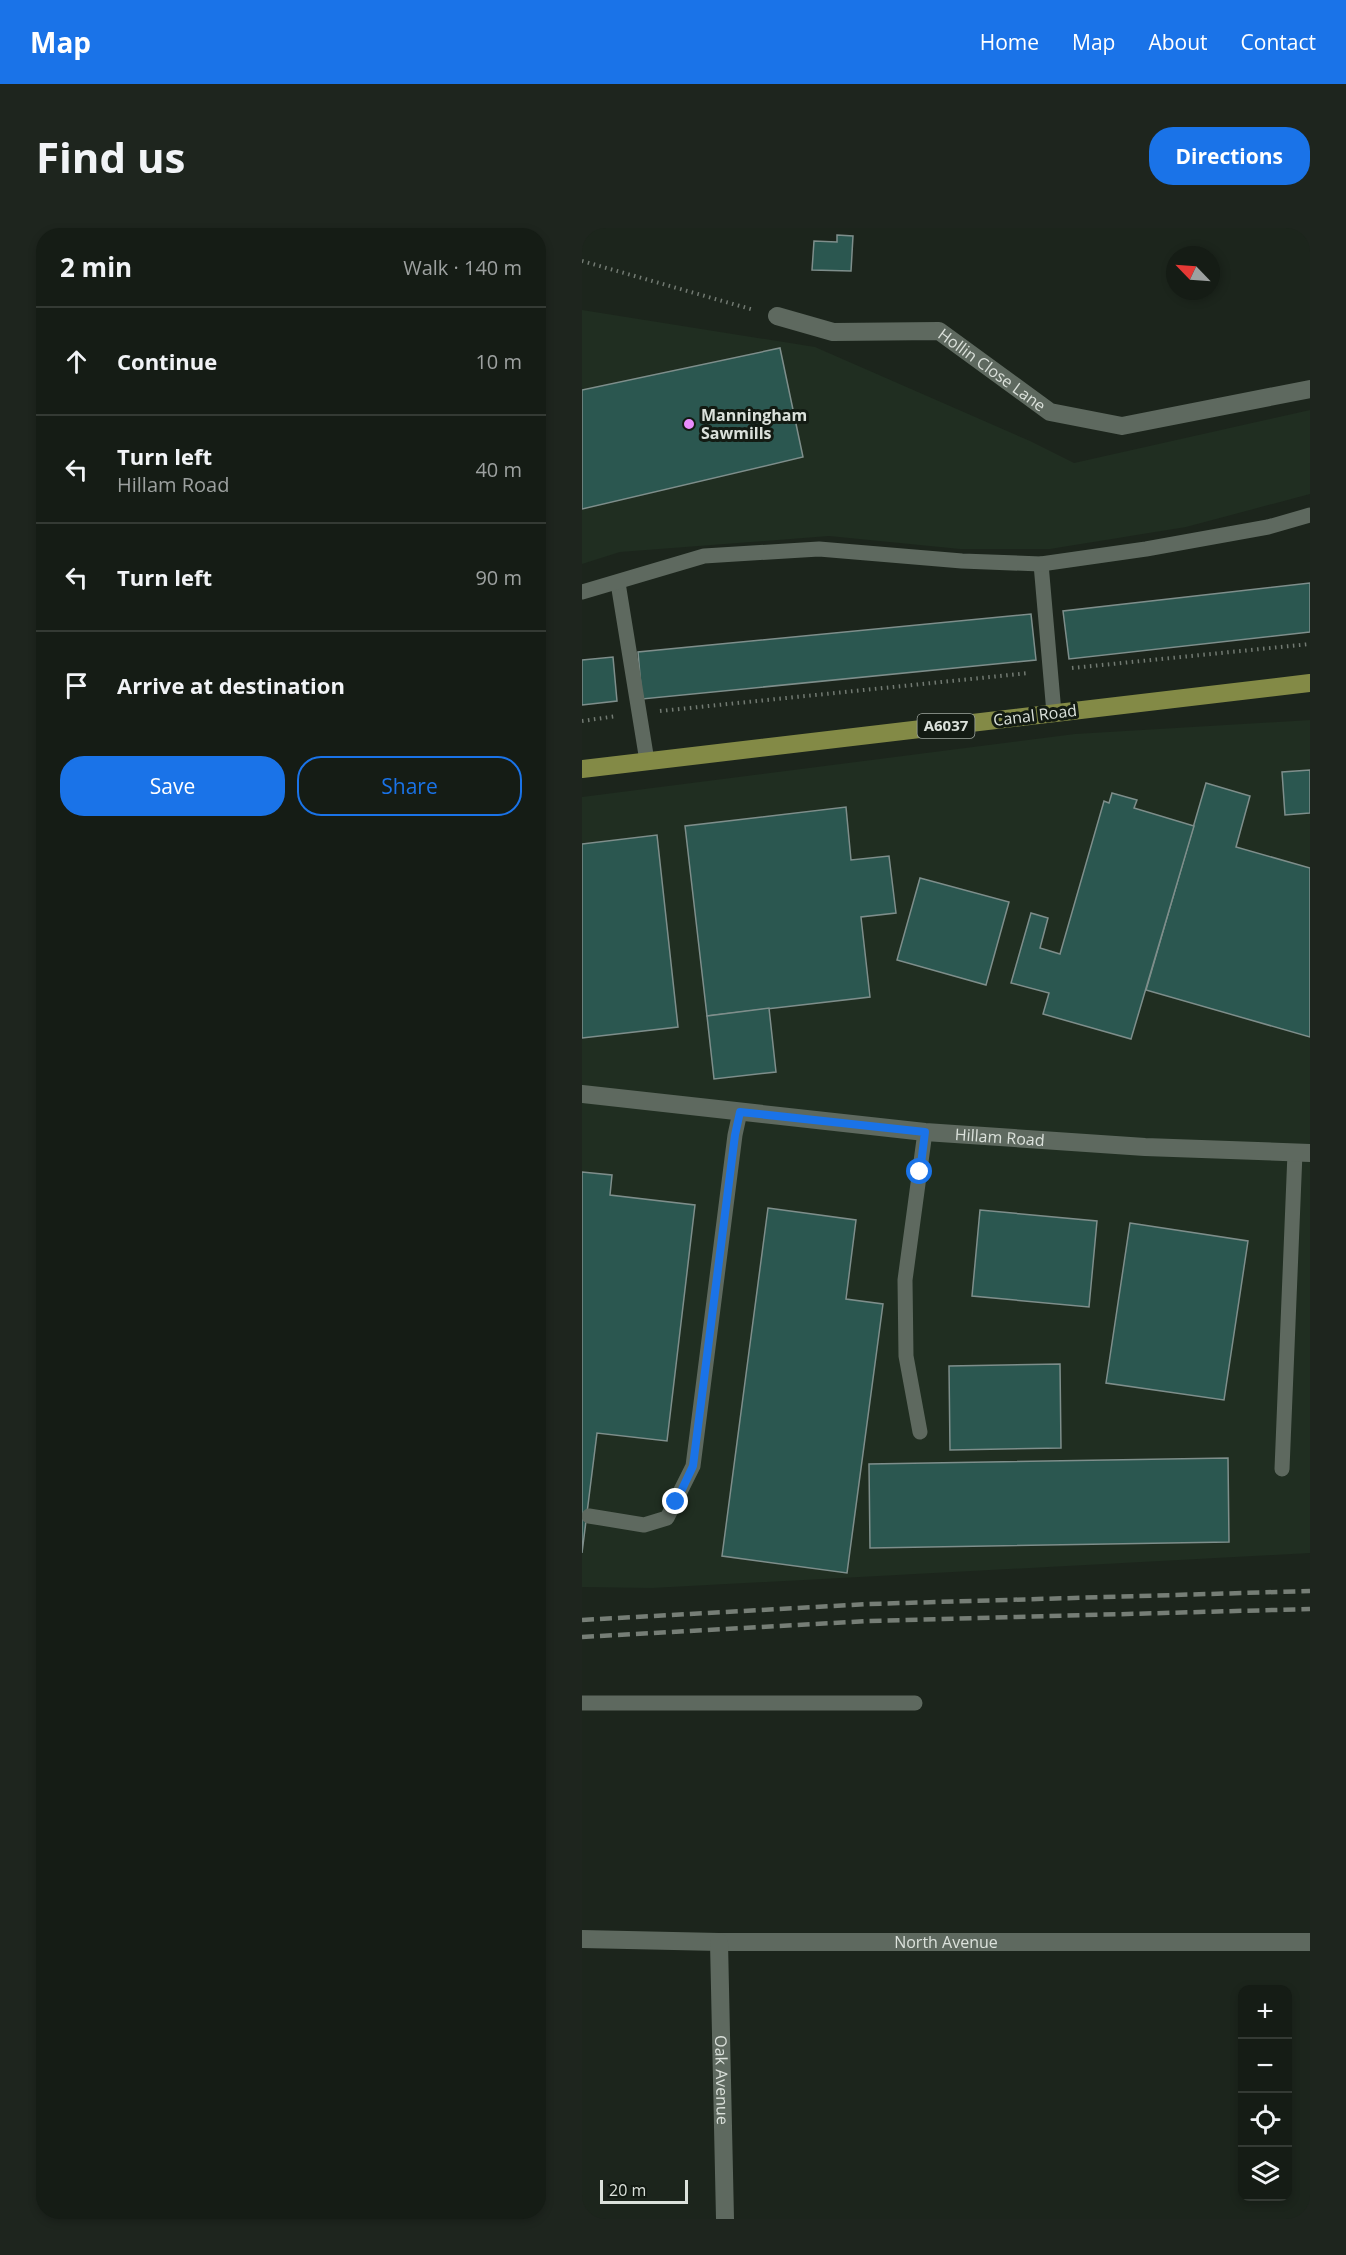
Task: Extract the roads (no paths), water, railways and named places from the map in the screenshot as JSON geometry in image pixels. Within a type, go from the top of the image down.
[{"type":"main road","name":"Canal Road","points":[[582,769],[1310,683]]},
{"type":"street","name":"Hollin Close Lane","points":[[777,316],[833,332],[939,331],[1050,412],[1122,426],[1310,389]]},
{"type":"street","name":"Hillam Road","points":[[582,1094],[925,1132],[1145,1147],[1302,1153]]},
{"type":"street","name":"North Avenue","points":[[582,1939],[719,1942],[1310,1942]]},
{"type":"street","name":"Oak Avenue","points":[[719,1942],[725,2219]]},
{"type":"lane","points":[[582,592],[704,556],[819,549],[962,561],[1041,564],[1146,549],[1257,529],[1310,515]]},
{"type":"lane","points":[[1041,564],[1054,713]]},
{"type":"lane","points":[[618,583],[647,761]]},
{"type":"lane","points":[[589,1516],[644,1525],[667,1518],[693,1466],[735,1135],[740,1112]]},
{"type":"lane","points":[[920,1432],[906,1356],[905,1280],[925,1132]]},
{"type":"lane","points":[[1282,1469],[1302,1153]]},
{"type":"lane","points":[[582,1702],[915,1703]]},
{"type":"railway","points":[[582,1620],[869,1604],[1310,1591]]},
{"type":"railway","points":[[582,1637],[869,1621],[1310,1609]]},
{"type":"place","name":"Manningham Sawmills","points":[[689,424]]}]
